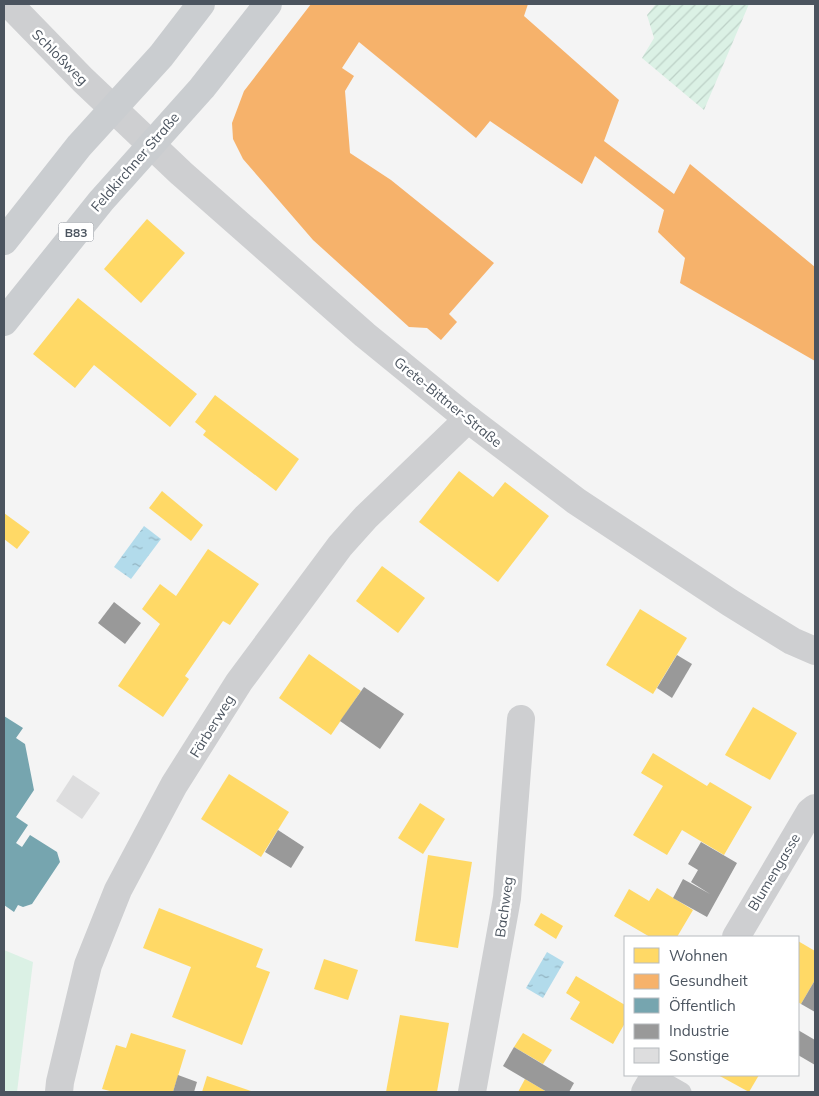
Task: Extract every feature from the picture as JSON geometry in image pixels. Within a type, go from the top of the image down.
[{"type":"main road","points":[[4,241],[79,146],[161,56],[201,4]]},
{"type":"main road","name":"Feldkirchner Straße","points":[[4,322],[101,201],[202,88],[268,4]]},
{"type":"street","name":"Schloßweg","points":[[9,4],[83,80],[114,108]]},
{"type":"street","name":"Grete-Bittner-Straße","points":[[114,108],[181,173],[366,335],[468,419],[576,501],[737,607],[792,641],[815,651]]},
{"type":"street","name":"Färberweg","points":[[60,1092],[60,1082],[88,965],[118,890],[174,785],[239,682],[340,546],[366,517],[468,419]]},
{"type":"street","name":"Bachweg","points":[[472,1092],[507,898],[520,719]]},
{"type":"street","name":"Blumengasse","points":[[737,936],[810,812],[815,808]]},
{"type":"lane","points":[[651,1081],[682,1092]]},
{"type":"green space","points":[[656,4],[749,4],[704,110],[642,58],[654,38],[647,15]]},
{"type":"green space","points":[[4,950],[33,962],[17,1092],[4,1092]]},
{"type":"water","points":[[144,526],[161,539],[131,579],[114,567]]},
{"type":"water","points":[[547,952],[564,962],[543,998],[526,988]]},
{"type":"building: Wohnen","points":[[147,219],[185,253],[141,303],[104,269]]},
{"type":"building: Wohnen","points":[[78,298],[197,394],[170,427],[94,365],[75,388],[33,354]]},
{"type":"building: Wohnen","points":[[215,395],[299,459],[276,491],[203,435],[206,431],[195,422]]},
{"type":"building: Wohnen","points":[[459,471],[493,497],[505,482],[549,516],[498,582],[419,522]]},
{"type":"building: Wohnen","points":[[162,491],[203,525],[191,541],[149,508]]},
{"type":"building: Wohnen","points":[[4,513],[30,532],[17,549],[4,539]]},
{"type":"building: Wohnen","points":[[208,549],[259,584],[230,625],[223,621],[185,676],[189,679],[163,717],[118,686],[160,624],[142,609],[160,584],[176,596]]},
{"type":"building: Wohnen","points":[[382,566],[425,598],[398,633],[356,601]]},
{"type":"building: Wohnen","points":[[640,609],[687,638],[653,694],[606,665]]},
{"type":"building: Wohnen","points":[[309,654],[361,691],[331,735],[279,698]]},
{"type":"building: Wohnen","points":[[753,707],[797,733],[770,780],[725,755]]},
{"type":"building: Wohnen","points":[[653,753],[707,786],[710,782],[752,807],[724,855],[682,830],[667,855],[633,835],[663,786],[641,773]]},
{"type":"building: Wohnen","points":[[229,774],[289,812],[261,857],[201,819]]},
{"type":"building: Wohnen","points":[[420,803],[445,819],[423,854],[398,838]]},
{"type":"building: Wohnen","points":[[428,855],[472,862],[458,948],[415,941]]},
{"type":"building: Wohnen","points":[[657,888],[693,910],[678,936],[648,936],[614,916],[629,889],[649,901]]},
{"type":"building: Wohnen","points":[[159,908],[263,949],[256,967],[270,972],[242,1045],[172,1017],[191,967],[143,948]]},
{"type":"building: Wohnen","points":[[541,913],[563,926],[556,939],[534,925]]},
{"type":"building: Wohnen","points":[[799,942],[815,951],[815,980],[801,1004],[799,1003]]},
{"type":"building: Wohnen","points":[[324,959],[358,970],[348,1000],[314,989]]},
{"type":"building: Wohnen","points":[[576,976],[624,1004],[624,1025],[613,1044],[570,1019],[580,1002],[566,993]]},
{"type":"building: Wohnen","points":[[400,1015],[449,1023],[437,1092],[386,1092]]},
{"type":"building: Wohnen","points":[[131,1033],[186,1050],[173,1092],[114,1092],[102,1089],[116,1045],[126,1048]]},
{"type":"building: Wohnen","points":[[523,1033],[552,1050],[543,1064],[514,1047]]},
{"type":"building: Wohnen","points":[[207,1076],[251,1091],[202,1092]]},
{"type":"building: Wohnen","points":[[720,1076],[758,1076],[749,1092]]},
{"type":"building: Wohnen","points":[[525,1079],[547,1092],[518,1092]]},
{"type":"building: Gesundheit","points":[[311,4],[528,4],[524,16],[619,100],[604,141],[674,194],[690,164],[815,267],[815,361],[680,283],[685,258],[658,232],[664,210],[595,156],[582,184],[490,121],[476,138],[359,42],[342,68],[354,76],[345,91],[350,153],[391,180],[494,263],[449,314],[457,322],[441,340],[427,328],[409,327],[313,240],[243,159],[233,139],[232,123],[244,91]]},
{"type":"building: Öffentlich","points":[[4,716],[23,728],[16,738],[25,744],[34,790],[16,817],[28,825],[16,843],[22,847],[30,835],[57,852],[60,862],[32,904],[23,907],[18,905],[14,912],[4,905]]},
{"type":"building: Industrie","points":[[114,602],[141,623],[125,644],[98,623]]},
{"type":"building: Industrie","points":[[677,655],[692,664],[672,698],[657,688]]},
{"type":"building: Industrie","points":[[364,687],[404,714],[380,749],[340,721]]},
{"type":"building: Industrie","points":[[278,830],[304,847],[291,868],[265,852]]},
{"type":"building: Industrie","points":[[701,842],[737,863],[707,917],[673,898],[683,879],[710,894],[691,882],[698,870],[688,864]]},
{"type":"building: Industrie","points":[[815,980],[815,1012],[801,1004]]},
{"type":"building: Industrie","points":[[799,1031],[815,1040],[815,1065],[799,1056]]},
{"type":"building: Industrie","points":[[514,1047],[574,1083],[569,1092],[547,1092],[503,1066]]},
{"type":"building: Industrie","points":[[178,1075],[197,1082],[194,1092],[173,1092]]},
{"type":"building: Sonstige","points":[[73,775],[100,793],[82,819],[56,801]]}]
